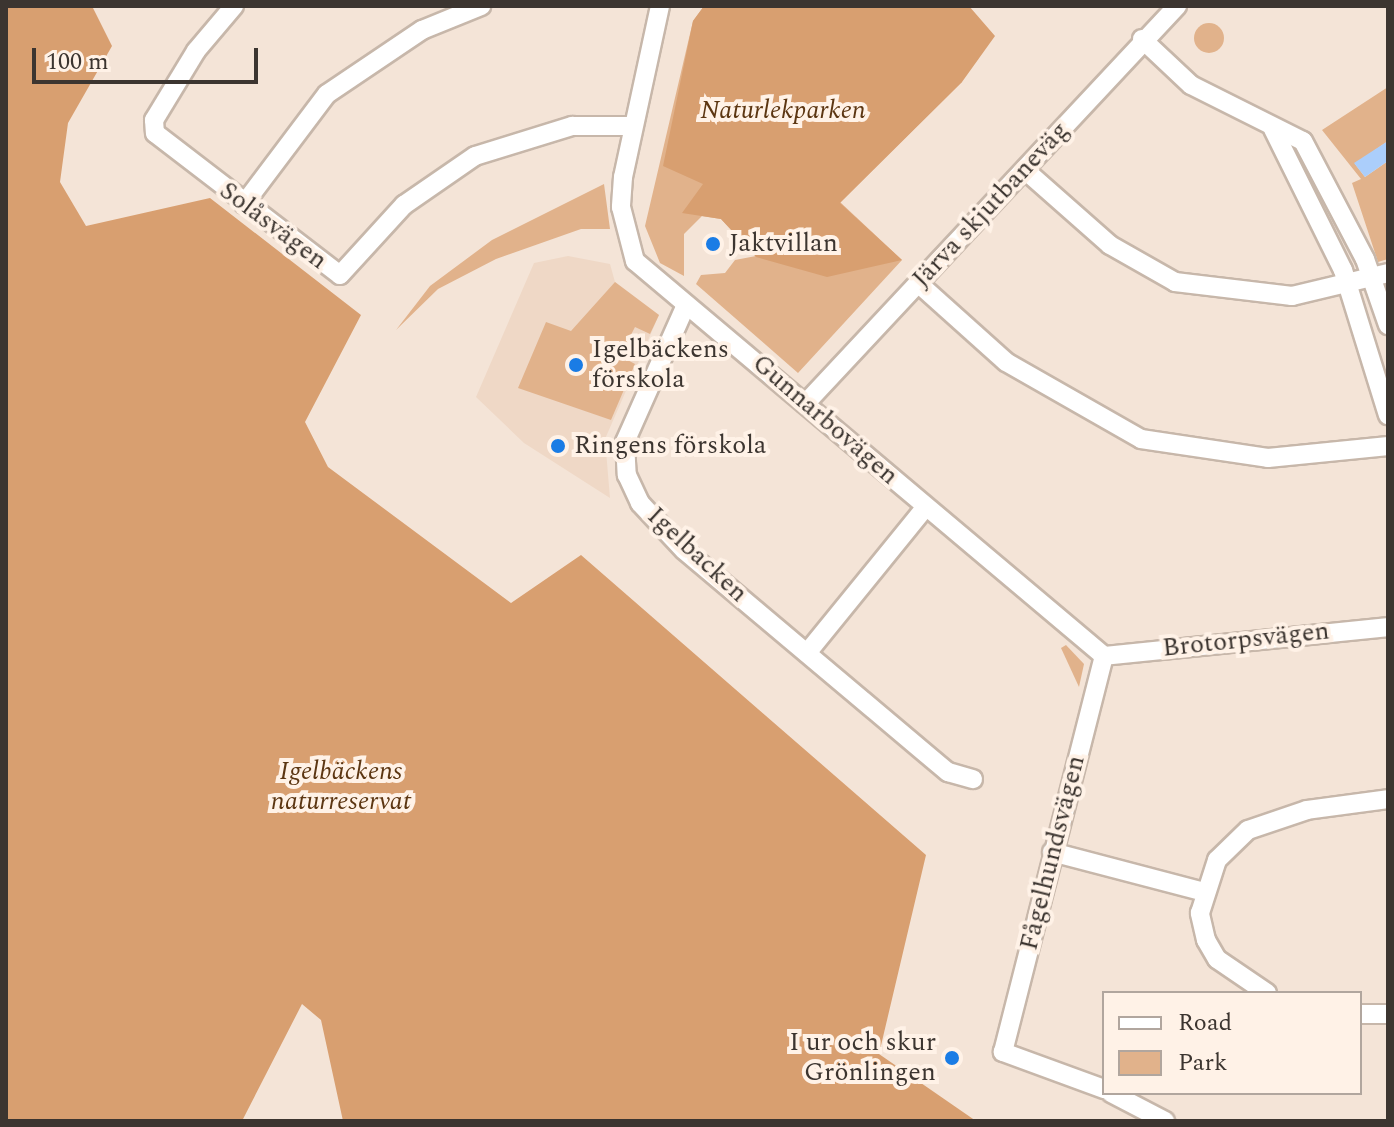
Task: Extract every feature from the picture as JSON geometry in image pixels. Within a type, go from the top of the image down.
[{"type":"street","name":"Solåsvägen","points":[[234,6],[154,120],[160,141],[340,275],[404,205],[475,156],[572,126],[633,126]]},
{"type":"street","points":[[244,204],[327,94],[422,30],[481,6]]},
{"type":"street","name":"Gunnarbovägen","points":[[660,6],[623,177],[627,238],[652,282],[686,305],[1104,656]]},
{"type":"street","name":"Järva skjutbaneväg","points":[[805,404],[1025,170],[1142,39],[1177,6]]},
{"type":"street","points":[[1142,39],[1191,85],[1273,129],[1303,141],[1380,275],[1388,325]]},
{"type":"street","points":[[1273,129],[1348,285],[1388,415]]},
{"type":"street","points":[[1025,170],[1110,245],[1175,282],[1292,296],[1380,275]]},
{"type":"street","points":[[918,283],[1006,362],[1141,439],[1268,458],[1388,446]]},
{"type":"street","name":"Igelbacken","points":[[686,305],[637,406],[625,442],[627,475],[660,527],[948,772],[973,779]]},
{"type":"street","points":[[807,653],[925,508]]},
{"type":"street","name":"Brotorpsvägen","points":[[1104,656],[1388,627]]},
{"type":"street","name":"Fågelhundsvägen","points":[[1102,1088],[1003,1052],[1104,656]]},
{"type":"street","points":[[1264,991],[1217,959],[1200,913],[1217,860],[1248,830],[1307,810],[1388,799]]},
{"type":"street","points":[[1052,852],[1205,892]]},
{"type":"street","points":[[1362,1014],[1388,1014]]},
{"type":"street","points":[[1115,1095],[1165,1121]]},
{"type":"shaded area","points":[[568,256],[610,264],[615,282],[659,315],[605,439],[610,498],[524,443],[476,397],[534,263]]},
{"type":"green space","name":"Igelbäckens naturreservat","points":[[6,6],[92,6],[112,46],[68,123],[60,182],[86,226],[210,198],[361,315],[305,422],[328,467],[511,603],[581,555],[926,855],[879,1054],[976,1121],[343,1121],[321,1020],[302,1004],[242,1121],[6,1121]]},
{"type":"green space","name":"Naturlekparken","points":[[704,6],[962,82],[840,202],[902,260],[798,373],[696,284],[701,275],[725,273],[735,260],[756,256],[721,219],[702,216],[684,234],[684,276],[660,263],[645,226],[693,21]]},
{"type":"green space","name":"Naturlekparken","points":[[704,6],[969,6],[995,36],[962,82],[840,203],[902,260],[827,277],[756,257],[721,219],[682,213],[703,184],[663,166],[693,21]]},
{"type":"green space","points":[[1209,23],[1220,27],[1224,38],[1220,49],[1209,53],[1198,49],[1194,38],[1198,27]]},
{"type":"green space","points":[[1388,87],[1388,141],[1355,164],[1365,177],[1388,161],[1388,259],[1378,262],[1352,183],[1361,179],[1322,130]]},
{"type":"green space","points":[[604,184],[610,229],[581,229],[496,259],[438,289],[396,330],[430,286],[492,240]]},
{"type":"green space","points":[[615,282],[659,315],[650,334],[635,327],[620,356],[635,364],[611,420],[518,388],[546,322],[571,331]]},
{"type":"green space","points":[[1066,645],[1084,664],[1079,687],[1061,648]]},
{"type":"water","points":[[1388,141],[1388,161],[1365,177],[1354,163]]},
{"type":"place","name":"Jaktvillan","points":[[713,244]]},
{"type":"place","name":"Igelbäckens förskola","points":[[576,365]]},
{"type":"place","name":"Ringens förskola","points":[[558,446]]},
{"type":"place","name":"I ur och skur Grönlingen","points":[[952,1058]]}]
